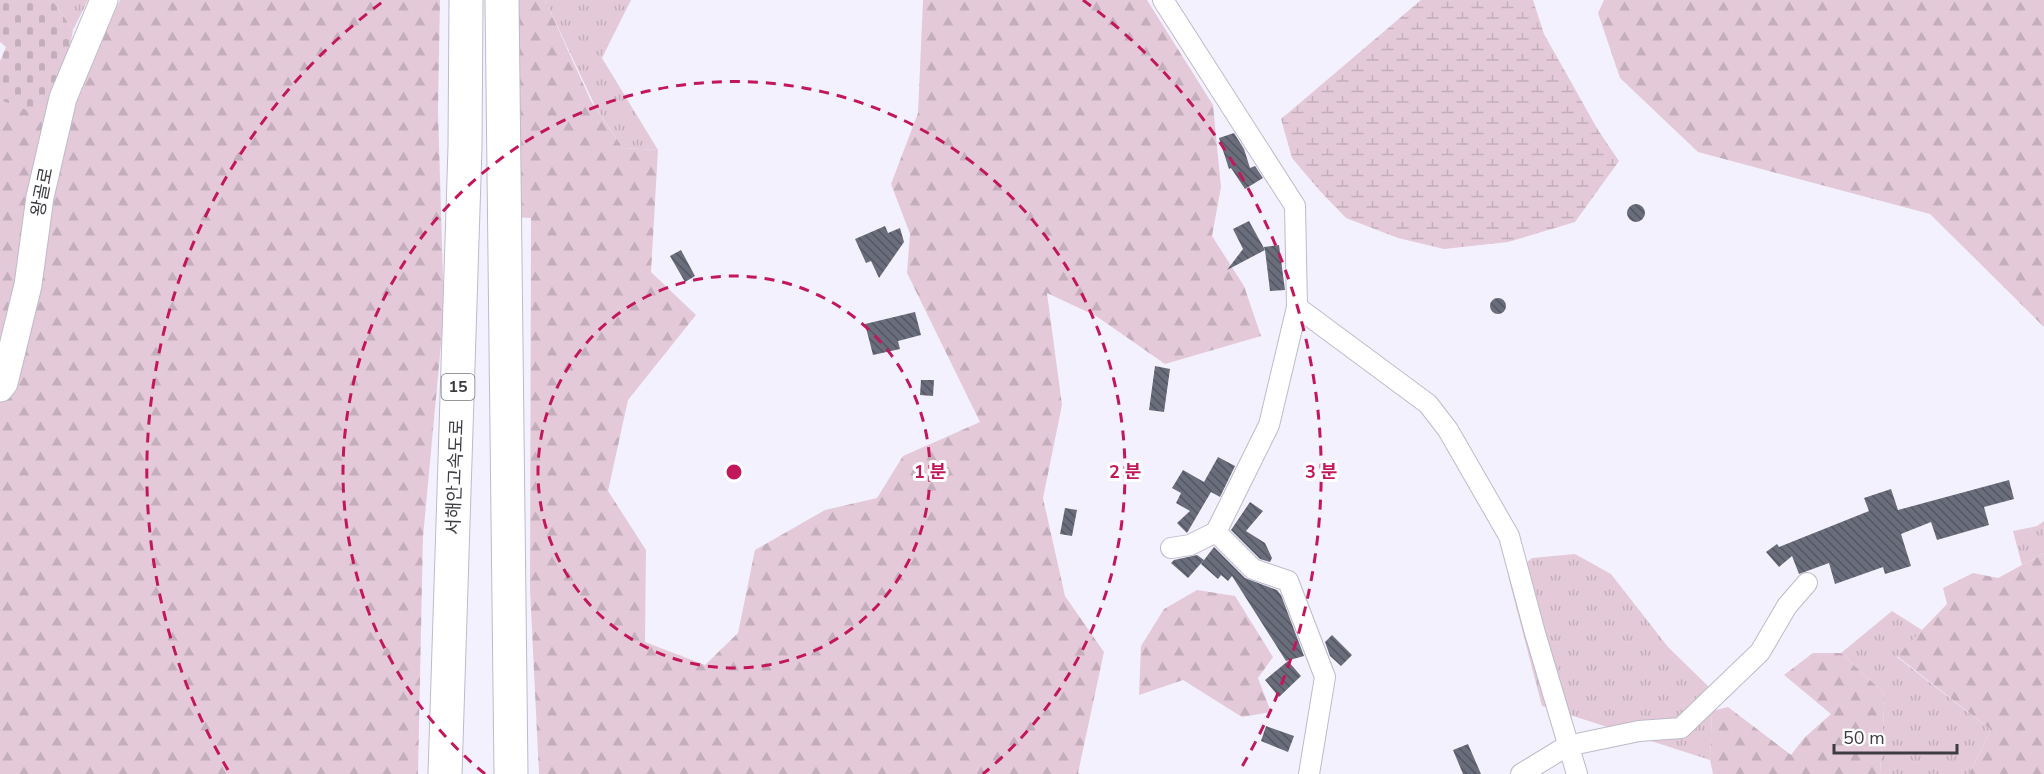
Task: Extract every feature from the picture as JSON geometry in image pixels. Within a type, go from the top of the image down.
[{"type":"highway","name":"서해안고속도로","points":[[446,774],[465,147],[466,0]]},
{"type":"highway","points":[[502,0],[511,774]]},
{"type":"main road","name":"왕골로","points":[[0,388],[4,383],[28,285],[40,197],[63,98],[93,21],[104,0]]},
{"type":"street","points":[[1163,0],[1295,206],[1297,307],[1269,425],[1216,532],[1190,545],[1171,548]]},
{"type":"street","points":[[1297,307],[1428,404],[1448,430],[1509,536],[1567,746],[1577,774]]},
{"type":"street","points":[[1216,532],[1252,569],[1288,581],[1301,613],[1325,677],[1309,774]]},
{"type":"street","points":[[1521,774],[1567,746],[1640,731],[1681,728],[1760,652],[1787,606],[1807,583]]},
{"type":"green space","points":[[0,0],[52,0],[73,30],[63,84],[32,112],[0,100],[0,61],[6,47],[0,42]]},
{"type":"green space","points":[[52,0],[88,0],[73,30]]},
{"type":"green space","points":[[120,0],[440,0],[438,111],[444,312],[423,537],[418,774],[0,774],[0,100],[32,111],[95,55]]},
{"type":"green space","points":[[508,0],[545,0],[591,101],[623,148],[658,150],[651,272],[696,315],[628,400],[608,491],[646,550],[645,642],[705,665],[738,633],[755,550],[825,510],[877,498],[903,456],[980,422],[907,273],[910,234],[891,184],[918,113],[923,0],[1147,0],[1213,105],[1221,187],[1212,236],[1244,286],[1261,336],[1165,364],[1096,316],[1047,293],[1062,405],[1043,498],[1065,596],[1104,652],[1078,773],[1080,774],[539,774],[530,589],[531,218],[510,217]]},
{"type":"green space","points":[[545,0],[631,0],[602,58],[658,150],[623,148],[596,108]]},
{"type":"green space","points":[[1421,0],[1533,0],[1544,34],[1598,130],[1619,161],[1575,222],[1508,242],[1444,249],[1398,238],[1346,218],[1292,158],[1281,119]]},
{"type":"green space","points":[[1604,0],[2044,0],[2044,327],[1930,214],[1698,152],[1620,78],[1598,13]]},
{"type":"green space","points":[[2044,521],[2044,553],[2022,565],[2013,531],[2037,526]]},
{"type":"green space","points":[[2044,553],[2044,774],[1969,774],[1991,730],[1897,656],[1947,604],[1943,588],[1973,573],[1998,578]]},
{"type":"green space","points":[[1575,554],[1611,574],[1668,647],[1708,686],[1712,711],[1710,760],[1542,706],[1508,576],[1532,558]]},
{"type":"green space","points":[[1197,590],[1235,596],[1273,657],[1258,678],[1271,712],[1242,717],[1183,680],[1139,695],[1141,646],[1164,609]]},
{"type":"green space","points":[[1892,611],[1922,630],[1897,657],[1991,730],[1969,774],[1880,774],[1885,694],[1841,653]]},
{"type":"green space","points":[[1813,653],[1841,653],[1885,694],[1880,774],[1713,774],[1710,760],[1712,711],[1728,707],[1791,755],[1804,738],[1831,714],[1784,675]]},
{"type":"building","points":[[1234,133],[1244,149],[1250,168],[1255,166],[1263,178],[1245,189],[1231,168],[1229,169],[1219,138]]},
{"type":"building","points":[[1636,204],[1642,207],[1645,213],[1642,219],[1636,222],[1630,219],[1627,213],[1630,207]]},
{"type":"building","points":[[1249,221],[1265,250],[1227,270],[1243,249],[1233,229]]},
{"type":"building","points":[[885,226],[888,233],[900,228],[904,242],[879,278],[871,261],[866,263],[855,239]]},
{"type":"building","points":[[1279,245],[1285,290],[1270,291],[1264,247]]},
{"type":"building","points":[[681,250],[695,276],[685,282],[670,256]]},
{"type":"building","points":[[1495,298],[1501,298],[1506,306],[1504,312],[1495,314],[1490,309],[1490,303]]},
{"type":"building","points":[[915,312],[921,335],[898,341],[900,349],[873,355],[865,324]]},
{"type":"building","points":[[1155,366],[1170,369],[1164,412],[1149,410]]},
{"type":"building","points":[[921,380],[934,380],[933,396],[920,395]]},
{"type":"building","points":[[1218,457],[1235,466],[1220,497],[1211,492],[1187,533],[1177,523],[1190,511],[1176,503],[1181,493],[1172,488],[1183,470],[1204,482]]},
{"type":"building","points":[[2009,480],[2014,499],[1984,507],[1989,525],[1937,540],[1931,522],[1901,534],[1911,566],[1885,574],[1883,567],[1835,584],[1829,563],[1799,574],[1792,556],[1779,567],[1766,552],[1777,544],[1779,547],[1869,511],[1864,498],[1891,489],[1898,510]]},
{"type":"building","points":[[1250,502],[1263,511],[1246,531],[1265,543],[1272,558],[1270,562],[1260,559],[1231,530]]},
{"type":"building","points":[[1065,508],[1077,510],[1072,536],[1060,534]]},
{"type":"building","points":[[1214,547],[1245,578],[1277,590],[1281,595],[1304,656],[1286,661],[1232,576],[1228,581],[1221,575],[1218,579],[1201,564]]},
{"type":"building","points":[[1197,555],[1204,560],[1188,578],[1171,563],[1174,560]]},
{"type":"building","points":[[1332,635],[1352,655],[1341,666],[1330,656],[1325,642]]},
{"type":"building","points":[[1288,661],[1301,676],[1279,697],[1265,680]]},
{"type":"building","points":[[1266,726],[1294,736],[1288,752],[1261,741]]},
{"type":"building","points":[[1468,744],[1481,774],[1463,774],[1453,750]]}]
